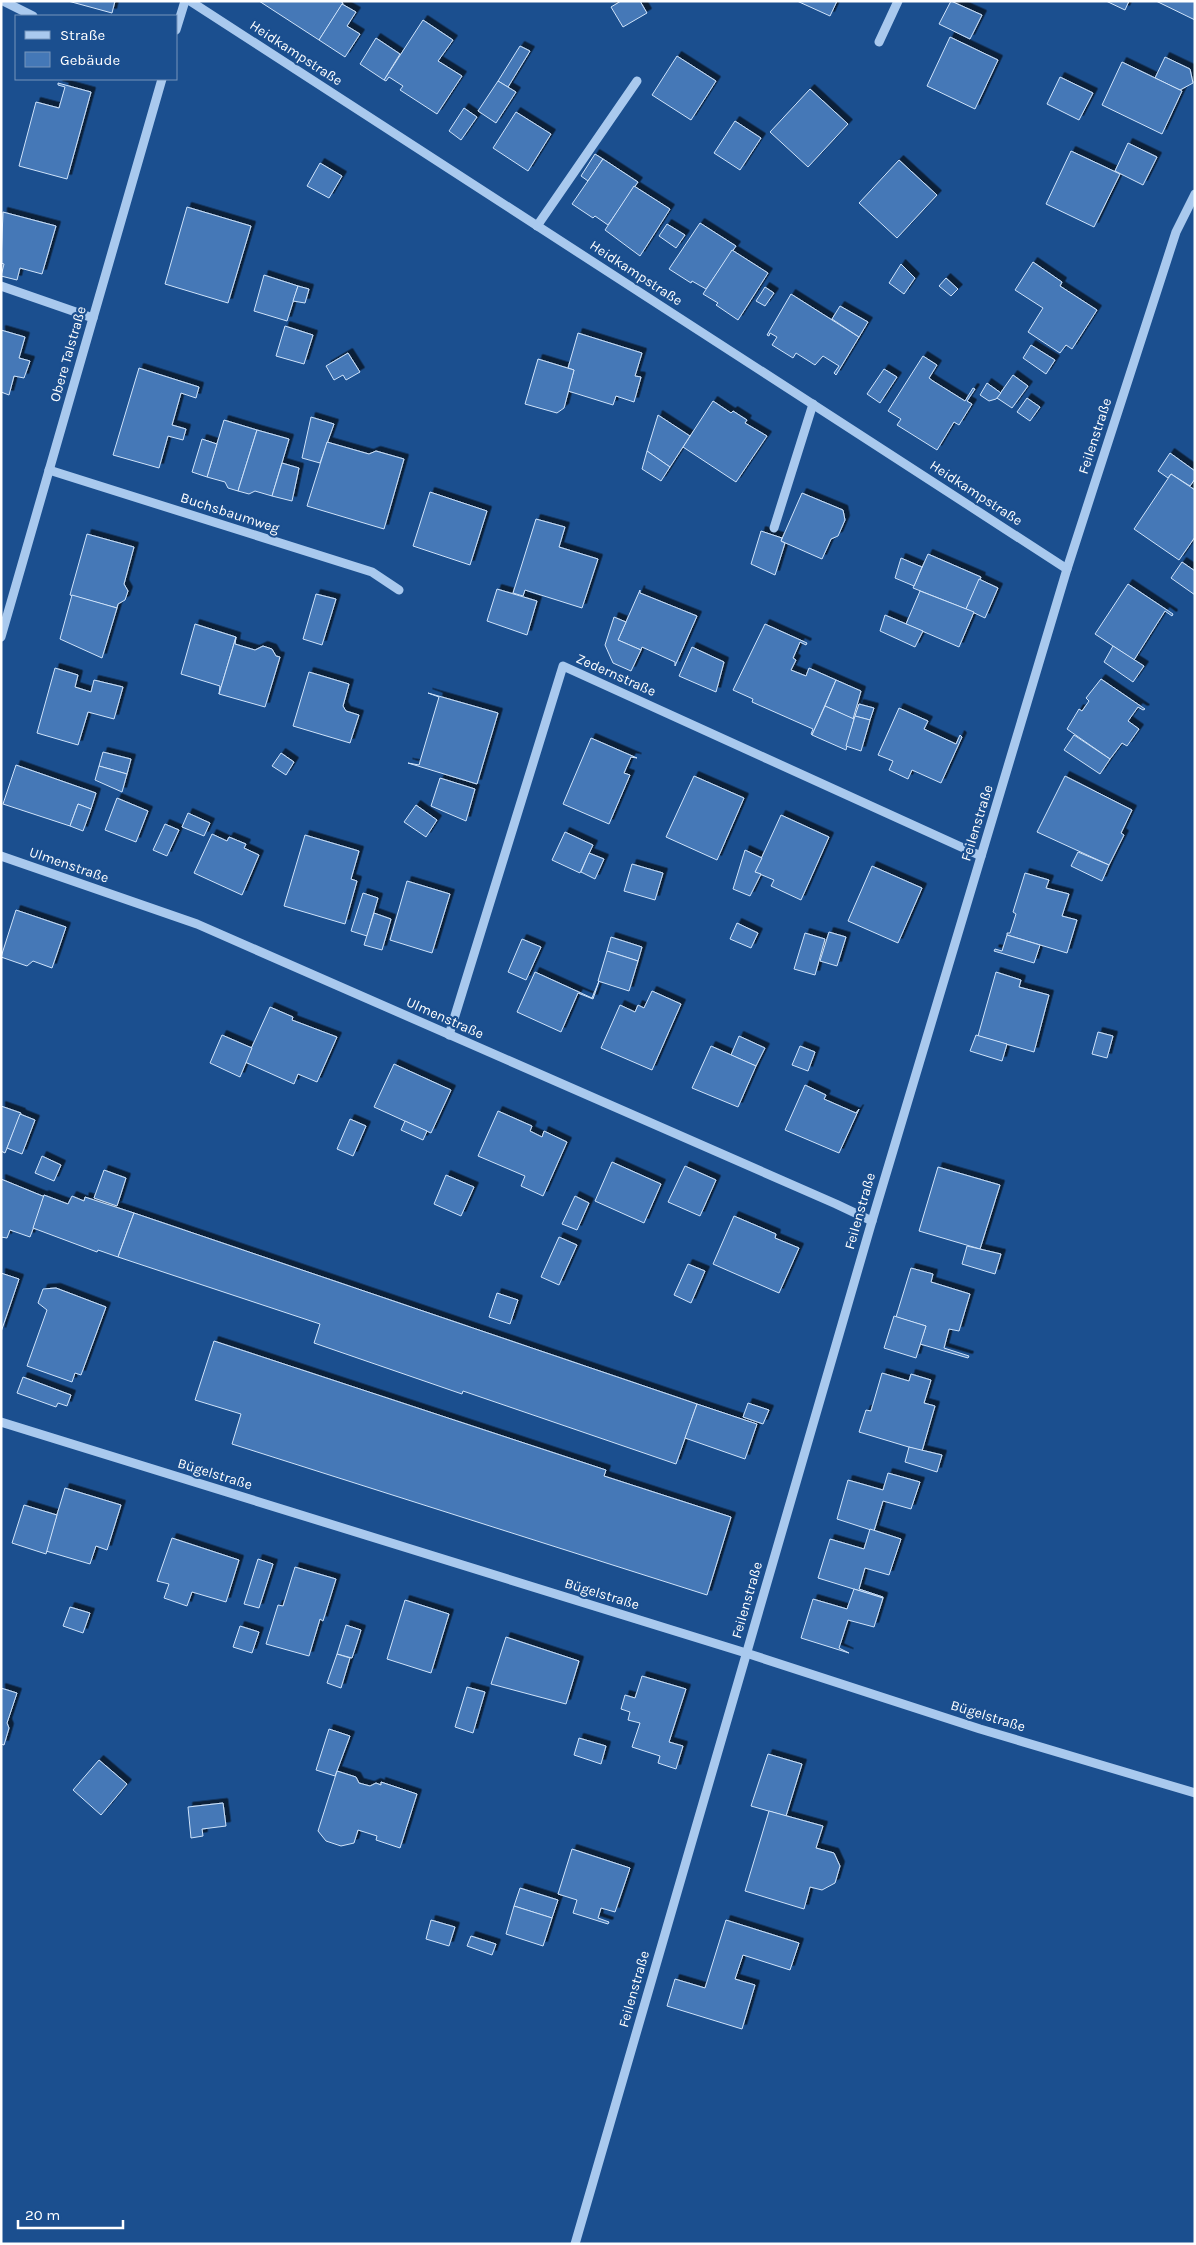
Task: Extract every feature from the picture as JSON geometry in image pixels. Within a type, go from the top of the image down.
[{"type":"street","points":[[3,1],[32,15]]},
{"type":"street","points":[[178,24],[185,1]]},
{"type":"street","name":"Heidkampstraße","points":[[190,1],[1066,568]]},
{"type":"street","points":[[879,42],[898,1]]},
{"type":"street","name":"Obere Talstraße","points":[[1,637],[161,80]]},
{"type":"street","points":[[537,226],[637,81]]},
{"type":"street","name":"Feilenstraße","points":[[575,2244],[872,1221],[1066,568],[1176,232],[1195,194]]},
{"type":"street","points":[[1,286],[93,318]]},
{"type":"street","points":[[774,528],[813,404]]},
{"type":"street","name":"Buchsbaumweg","points":[[49,470],[372,572],[399,590]]},
{"type":"street","name":"Zedernstraße","points":[[449,1035],[563,666],[981,856]]},
{"type":"street","name":"Ulmenstraße","points":[[1,856],[197,924],[872,1221]]},
{"type":"street","name":"Bügelstraße","points":[[1,1422],[746,1653],[980,1729],[1195,1793]]},
{"type":"building","points":[[68,1],[115,1],[112,13]]},
{"type":"building","points":[[259,1],[340,1],[343,3],[319,40]]},
{"type":"building","points":[[621,1],[640,1],[647,13],[623,27],[611,7]]},
{"type":"building","points":[[797,1],[837,1],[830,16]]},
{"type":"building","points":[[951,1],[982,15],[970,39],[939,24]]},
{"type":"building","points":[[1106,1],[1129,1],[1125,10]]},
{"type":"building","points":[[1156,1],[1195,1],[1195,20]]},
{"type":"building","points":[[342,4],[356,12],[347,26],[360,34],[345,57],[319,40]]},
{"type":"building","points":[[423,20],[453,40],[438,61],[462,76],[437,114],[400,90],[403,86],[389,77],[386,81],[384,80]]},
{"type":"building","points":[[950,37],[998,60],[975,109],[927,86]]},
{"type":"building","points":[[376,38],[400,54],[384,80],[360,64]]},
{"type":"building","points":[[520,46],[530,51],[508,87],[498,81]]},
{"type":"building","points":[[677,56],[716,81],[691,120],[652,95]]},
{"type":"building","points":[[1165,57],[1190,69],[1193,83],[1180,90],[1155,78]]},
{"type":"building","points":[[1122,62],[1182,91],[1162,134],[1102,105]]},
{"type":"building","points":[[1060,77],[1093,93],[1079,120],[1047,104]]},
{"type":"building","points":[[498,81],[516,92],[496,123],[478,111]]},
{"type":"building","points":[[58,83],[91,92],[67,179],[19,166],[36,102],[59,108],[65,87],[58,85]]},
{"type":"building","points":[[810,89],[848,124],[808,167],[770,132]]},
{"type":"building","points":[[464,108],[477,117],[461,140],[449,131]]},
{"type":"building","points":[[516,112],[551,134],[528,171],[493,148]]},
{"type":"building","points":[[735,121],[761,138],[740,170],[714,153]]},
{"type":"building","points":[[1128,143],[1157,157],[1143,185],[1115,171]]},
{"type":"building","points":[[1071,151],[1120,174],[1094,227],[1046,204]]},
{"type":"building","points":[[595,154],[603,159],[588,181],[581,176]]},
{"type":"building","points":[[603,159],[638,182],[608,225],[595,216],[593,218],[572,204]]},
{"type":"building","points":[[899,160],[937,195],[897,238],[859,203]]},
{"type":"building","points":[[320,163],[342,176],[329,198],[307,186]]},
{"type":"building","points":[[634,186],[670,209],[640,256],[605,230]]},
{"type":"building","points":[[187,207],[251,226],[228,303],[165,284]]},
{"type":"building","points":[[3,212],[56,226],[42,274],[20,268],[17,280],[1,276],[4,264],[1,263]]},
{"type":"building","points":[[700,223],[736,246],[706,289],[692,281],[691,283],[669,269]]},
{"type":"building","points":[[667,224],[685,235],[676,248],[659,236]]},
{"type":"building","points":[[732,250],[768,273],[738,320],[716,305],[718,303],[703,294]]},
{"type":"building","points":[[1033,262],[1062,282],[1060,286],[1097,310],[1072,349],[1066,345],[1060,353],[1028,332],[1043,308],[1015,290]]},
{"type":"building","points":[[901,264],[915,278],[904,294],[889,283]]},
{"type":"building","points":[[264,275],[298,286],[287,321],[254,311]]},
{"type":"building","points":[[946,278],[958,289],[951,296],[939,286]]},
{"type":"building","points":[[298,286],[309,289],[305,303],[293,301]]},
{"type":"building","points":[[765,287],[774,293],[765,306],[756,301]]},
{"type":"building","points":[[791,294],[859,337],[836,375],[834,373],[839,366],[823,356],[815,365],[796,353],[793,358],[772,345],[777,337],[770,333],[769,336],[767,335]]},
{"type":"building","points":[[840,306],[868,322],[859,337],[832,319]]},
{"type":"building","points":[[285,326],[313,335],[304,364],[276,356]]},
{"type":"building","points":[[1,330],[25,337],[19,358],[30,361],[24,378],[14,376],[9,395],[1,392]]},
{"type":"building","points":[[578,333],[642,353],[635,376],[641,377],[634,402],[616,396],[613,405],[568,391],[574,370],[568,368]]},
{"type":"building","points":[[1031,345],[1055,360],[1046,374],[1023,358]]},
{"type":"building","points":[[348,353],[360,372],[346,380],[343,375],[334,380],[326,366]]},
{"type":"building","points":[[923,356],[937,365],[929,378],[933,381],[965,401],[973,388],[975,389],[967,401],[972,404],[959,425],[954,422],[937,450],[897,425],[901,419],[888,411]]},
{"type":"building","points":[[538,359],[574,370],[564,408],[557,413],[525,404]]},
{"type":"building","points":[[139,368],[199,387],[196,398],[181,393],[172,425],[186,429],[183,440],[168,436],[159,468],[113,455]]},
{"type":"building","points":[[884,369],[897,377],[880,403],[867,394]]},
{"type":"building","points":[[1013,375],[1028,386],[1012,408],[997,398]]},
{"type":"building","points":[[987,383],[1001,393],[996,399],[989,401],[980,395]]},
{"type":"building","points":[[1027,398],[1040,407],[1030,421],[1017,412]]},
{"type":"building","points":[[713,401],[731,413],[733,411],[747,420],[745,423],[767,436],[736,482],[683,447]]},
{"type":"building","points":[[658,415],[690,436],[670,467],[647,451]]},
{"type":"building","points":[[311,417],[334,424],[320,463],[302,458]]},
{"type":"building","points":[[224,420],[257,430],[238,491],[228,488],[225,482],[207,477]]},
{"type":"building","points":[[257,430],[289,439],[272,496],[255,491],[249,494],[238,491]]},
{"type":"building","points":[[202,439],[217,444],[207,477],[192,472]]},
{"type":"building","points":[[327,442],[369,454],[376,451],[404,459],[384,529],[307,506]]},
{"type":"building","points":[[647,451],[670,467],[661,481],[642,469]]},
{"type":"building","points":[[1170,453],[1195,471],[1195,479],[1190,486],[1171,474],[1168,478],[1158,471]]},
{"type":"building","points":[[282,463],[299,468],[292,501],[272,496]]},
{"type":"building","points":[[1171,474],[1195,490],[1195,537],[1179,560],[1134,529]]},
{"type":"building","points":[[430,492],[487,511],[470,565],[413,546]]},
{"type":"building","points":[[802,493],[843,510],[845,520],[838,536],[831,539],[822,559],[781,541]]},
{"type":"building","points":[[536,519],[565,527],[559,547],[598,559],[582,608],[525,590],[523,596],[513,593]]},
{"type":"building","points":[[761,531],[782,538],[781,541],[785,543],[775,575],[751,564]]},
{"type":"building","points":[[87,534],[134,547],[124,584],[128,591],[125,600],[118,604],[117,608],[70,595]]},
{"type":"building","points":[[928,554],[981,577],[966,609],[913,588]]},
{"type":"building","points":[[901,558],[922,567],[914,586],[895,578]]},
{"type":"building","points":[[1182,562],[1195,571],[1195,595],[1171,578]]},
{"type":"building","points":[[979,579],[998,588],[985,618],[966,609]]},
{"type":"building","points":[[1128,584],[1173,614],[1172,616],[1165,611],[1134,660],[1095,634]]},
{"type":"building","points":[[497,589],[537,601],[527,635],[487,621]]},
{"type":"building","points":[[640,590],[640,593],[697,616],[675,666],[675,662],[642,647],[641,650],[618,640]]},
{"type":"building","points":[[920,591],[974,612],[959,647],[906,624]]},
{"type":"building","points":[[316,594],[336,599],[322,645],[303,639]]},
{"type":"building","points":[[72,595],[117,608],[102,658],[60,639]]},
{"type":"building","points":[[885,615],[923,631],[915,647],[880,631]]},
{"type":"building","points":[[614,617],[626,622],[618,640],[641,650],[631,671],[613,663],[605,645]]},
{"type":"building","points":[[195,624],[236,637],[219,694],[220,686],[181,674]]},
{"type":"building","points":[[765,624],[807,643],[806,645],[800,642],[793,658],[796,660],[791,670],[806,676],[809,668],[836,680],[812,735],[813,729],[752,702],[753,699],[733,690]]},
{"type":"building","points":[[236,637],[235,644],[255,650],[263,646],[272,649],[276,656],[280,657],[265,707],[219,694]]},
{"type":"building","points":[[1113,646],[1144,666],[1133,682],[1104,662]]},
{"type":"building","points":[[692,647],[724,662],[716,692],[679,676]]},
{"type":"building","points":[[55,668],[78,675],[75,687],[91,692],[94,680],[123,687],[114,719],[88,712],[78,745],[37,733]]},
{"type":"building","points":[[309,672],[349,684],[343,706],[346,711],[359,715],[350,743],[293,726]]},
{"type":"building","points":[[1101,679],[1145,709],[1143,710],[1138,707],[1128,721],[1139,729],[1127,746],[1122,743],[1110,759],[1067,729],[1079,709],[1082,711],[1089,701],[1086,698]]},
{"type":"building","points":[[836,680],[861,691],[853,719],[825,706]]},
{"type":"building","points":[[428,693],[498,713],[477,784],[408,763],[419,765],[439,697]]},
{"type":"building","points":[[859,704],[874,708],[870,720],[855,716]]},
{"type":"building","points":[[825,706],[854,719],[846,750],[812,735]]},
{"type":"building","points":[[899,708],[928,721],[924,729],[956,744],[960,735],[962,737],[941,783],[912,770],[908,779],[889,770],[893,761],[878,755]]},
{"type":"building","points":[[855,716],[870,720],[861,751],[846,746]]},
{"type":"building","points":[[1074,735],[1110,759],[1100,774],[1064,750]]},
{"type":"building","points":[[591,738],[637,758],[631,757],[624,773],[630,775],[609,824],[563,804]]},
{"type":"building","points":[[103,752],[131,759],[127,774],[99,766]]},
{"type":"building","points":[[281,753],[294,762],[286,775],[272,766]]},
{"type":"building","points":[[16,765],[96,793],[91,809],[78,804],[70,826],[3,804]]},
{"type":"building","points":[[99,766],[127,774],[122,792],[95,780]]},
{"type":"building","points":[[694,776],[744,798],[717,860],[666,837]]},
{"type":"building","points":[[1065,776],[1132,810],[1121,833],[1124,835],[1109,865],[1037,832]]},
{"type":"building","points":[[440,778],[475,789],[466,821],[431,806]]},
{"type":"building","points":[[117,798],[148,811],[136,842],[105,830]]},
{"type":"building","points":[[78,804],[91,809],[83,831],[70,826]]},
{"type":"building","points":[[416,805],[437,820],[426,837],[404,822]]},
{"type":"building","points":[[188,813],[210,823],[204,836],[182,827]]},
{"type":"building","points":[[781,815],[829,837],[801,900],[771,886],[774,880],[755,872]]},
{"type":"building","points":[[165,824],[179,830],[167,856],[153,850]]},
{"type":"building","points":[[565,832],[593,845],[580,873],[552,860]]},
{"type":"building","points":[[212,834],[227,841],[229,837],[246,844],[244,848],[259,855],[242,895],[194,873]]},
{"type":"building","points":[[305,835],[359,851],[351,879],[357,881],[345,924],[284,906]]},
{"type":"building","points":[[745,850],[762,858],[755,872],[761,874],[750,896],[733,889]]},
{"type":"building","points":[[1078,852],[1109,865],[1102,881],[1071,866]]},
{"type":"building","points":[[589,853],[604,859],[595,879],[581,872]]},
{"type":"building","points":[[632,864],[663,873],[655,900],[624,891]]},
{"type":"building","points":[[872,866],[922,888],[898,943],[848,921]]},
{"type":"building","points":[[1025,873],[1049,880],[1046,888],[1069,894],[1062,916],[1077,920],[1067,953],[1007,935],[1007,933],[1010,933],[1016,914],[1013,912]]},
{"type":"building","points":[[407,881],[450,894],[432,953],[390,940]]},
{"type":"building","points":[[363,893],[378,898],[367,936],[351,931]]},
{"type":"building","points":[[16,910],[66,927],[52,968],[33,961],[27,966],[1,957]]},
{"type":"building","points":[[374,913],[391,919],[382,950],[364,945]]},
{"type":"building","points":[[737,923],[758,933],[751,948],[730,939]]},
{"type":"building","points":[[829,932],[846,937],[837,966],[820,961]]},
{"type":"building","points":[[805,933],[825,939],[815,975],[794,969]]},
{"type":"building","points":[[1007,935],[1040,945],[1034,963],[994,951],[995,949],[1002,951]]},
{"type":"building","points":[[611,937],[642,947],[638,961],[607,951]]},
{"type":"building","points":[[522,939],[541,947],[526,980],[508,972]]},
{"type":"building","points":[[607,951],[638,961],[629,991],[598,981]]},
{"type":"building","points":[[535,972],[592,998],[599,981],[593,999],[578,993],[561,1032],[517,1012]]},
{"type":"building","points":[[996,972],[1021,980],[1019,987],[1049,995],[1034,1052],[978,1036]]},
{"type":"building","points":[[652,991],[681,1004],[652,1070],[601,1048],[620,1005],[635,1012],[638,1005],[644,1008]]},
{"type":"building","points":[[270,1007],[293,1017],[292,1020],[337,1037],[317,1082],[298,1074],[294,1084],[245,1062]]},
{"type":"building","points":[[1098,1032],[1113,1036],[1107,1058],[1092,1054]]},
{"type":"building","points":[[222,1035],[252,1048],[240,1077],[210,1063]]},
{"type":"building","points":[[976,1035],[1007,1044],[1002,1061],[970,1051]]},
{"type":"building","points":[[739,1036],[765,1048],[756,1066],[731,1055]]},
{"type":"building","points":[[711,1046],[756,1066],[738,1107],[692,1088]]},
{"type":"building","points":[[800,1046],[815,1052],[808,1071],[792,1065]]},
{"type":"building","points":[[394,1064],[451,1090],[431,1133],[374,1107]]},
{"type":"building","points":[[805,1085],[826,1095],[824,1099],[856,1113],[859,1109],[839,1153],[785,1130]]},
{"type":"building","points":[[1,1106],[21,1113],[5,1153],[1,1151]]},
{"type":"building","points":[[498,1111],[532,1126],[530,1131],[542,1137],[544,1131],[567,1142],[543,1196],[521,1186],[525,1176],[478,1156]]},
{"type":"building","points":[[20,1114],[35,1120],[22,1154],[7,1148]]},
{"type":"building","points":[[350,1119],[366,1126],[353,1156],[337,1149]]},
{"type":"building","points":[[405,1121],[427,1131],[423,1140],[401,1130]]},
{"type":"building","points":[[42,1156],[61,1165],[54,1181],[35,1173]]},
{"type":"building","points":[[612,1162],[661,1184],[644,1223],[595,1201]]},
{"type":"building","points":[[685,1166],[716,1180],[700,1216],[668,1202]]},
{"type":"building","points":[[938,1167],[1000,1185],[980,1249],[919,1231]]},
{"type":"building","points":[[104,1170],[126,1178],[117,1206],[94,1198]]},
{"type":"building","points":[[446,1175],[474,1187],[461,1216],[434,1204]]},
{"type":"building","points":[[1,1179],[45,1197],[30,1237],[10,1230],[7,1238],[1,1237]]},
{"type":"building","points":[[44,1195],[68,1204],[72,1196],[84,1201],[85,1197],[134,1213],[118,1257],[98,1250],[97,1252],[33,1228]]},
{"type":"building","points":[[575,1196],[589,1203],[577,1230],[562,1224]]},
{"type":"building","points":[[134,1213],[697,1404],[676,1464],[463,1391],[462,1394],[314,1343],[320,1324],[118,1257]]},
{"type":"building","points":[[734,1216],[776,1234],[775,1238],[799,1248],[779,1293],[713,1264]]},
{"type":"building","points":[[559,1237],[577,1245],[559,1285],[541,1277]]},
{"type":"building","points":[[967,1246],[1001,1254],[995,1274],[962,1264]]},
{"type":"building","points":[[688,1264],[705,1271],[691,1303],[674,1295]]},
{"type":"building","points":[[911,1268],[933,1274],[931,1282],[970,1294],[959,1331],[949,1329],[944,1348],[969,1356],[968,1358],[920,1344],[926,1326],[896,1317]]},
{"type":"building","points":[[1,1273],[19,1279],[1,1332]]},
{"type":"building","points":[[56,1288],[106,1307],[81,1375],[75,1373],[72,1382],[27,1366],[47,1310],[38,1303],[43,1289]]},
{"type":"building","points":[[497,1293],[518,1300],[510,1324],[489,1317]]},
{"type":"building","points":[[894,1316],[926,1326],[916,1358],[884,1348]]},
{"type":"building","points":[[214,1341],[606,1470],[604,1476],[731,1517],[707,1595],[232,1444],[241,1414],[195,1400]]},
{"type":"building","points":[[882,1373],[909,1381],[911,1374],[931,1380],[924,1403],[935,1406],[922,1451],[859,1432],[866,1410],[871,1411]]},
{"type":"building","points":[[23,1377],[71,1395],[67,1406],[58,1403],[56,1407],[17,1393]]},
{"type":"building","points":[[748,1403],[769,1410],[763,1424],[743,1417]]},
{"type":"building","points":[[697,1404],[757,1424],[745,1459],[685,1438]]},
{"type":"building","points":[[909,1447],[942,1455],[937,1472],[905,1462]]},
{"type":"building","points":[[888,1473],[920,1482],[911,1509],[883,1501],[874,1531],[837,1519],[848,1480],[883,1490]]},
{"type":"building","points":[[65,1488],[121,1505],[107,1550],[96,1546],[90,1564],[46,1551]]},
{"type":"building","points":[[24,1505],[57,1515],[46,1554],[12,1543]]},
{"type":"building","points":[[870,1529],[901,1539],[889,1575],[865,1568],[859,1589],[883,1598],[818,1578],[830,1539],[864,1549]]},
{"type":"building","points":[[172,1538],[239,1560],[226,1602],[192,1592],[187,1606],[164,1598],[169,1584],[157,1581]]},
{"type":"building","points":[[258,1559],[273,1564],[259,1608],[244,1604]]},
{"type":"building","points":[[295,1567],[336,1579],[323,1621],[320,1619],[309,1656],[266,1644],[278,1605],[283,1606]]},
{"type":"building","points":[[854,1589],[883,1598],[874,1627],[848,1620],[839,1648],[849,1653],[801,1638],[813,1599],[847,1609]]},
{"type":"building","points":[[405,1600],[449,1614],[431,1673],[387,1659]]},
{"type":"building","points":[[70,1607],[90,1613],[83,1633],[63,1626]]},
{"type":"building","points":[[346,1625],[361,1630],[352,1658],[337,1654]]},
{"type":"building","points":[[240,1626],[259,1632],[252,1653],[233,1647]]},
{"type":"building","points":[[506,1637],[579,1661],[566,1704],[491,1684]]},
{"type":"building","points":[[337,1654],[350,1658],[341,1688],[327,1683]]},
{"type":"building","points":[[642,1676],[686,1689],[669,1742],[683,1746],[676,1769],[658,1763],[660,1756],[632,1747],[640,1723],[628,1720],[630,1712],[621,1709],[625,1695],[635,1698]]},
{"type":"building","points":[[467,1687],[485,1692],[473,1733],[455,1727]]},
{"type":"building","points":[[1,1688],[17,1693],[7,1723],[9,1728],[4,1745],[1,1744]]},
{"type":"building","points":[[329,1729],[350,1736],[335,1776],[316,1770]]},
{"type":"building","points":[[579,1738],[606,1746],[601,1764],[574,1755]]},
{"type":"building","points":[[768,1754],[802,1764],[786,1816],[751,1806]]},
{"type":"building","points":[[99,1760],[127,1784],[101,1815],[73,1790]]},
{"type":"building","points":[[337,1771],[356,1777],[359,1783],[370,1786],[376,1783],[381,1785],[381,1782],[417,1794],[400,1848],[376,1840],[377,1836],[358,1830],[354,1843],[341,1846],[326,1841],[318,1831]]},
{"type":"building","points":[[223,1803],[226,1826],[202,1829],[203,1836],[191,1838],[188,1807]]},
{"type":"building","points":[[769,1811],[823,1826],[816,1848],[834,1853],[840,1866],[835,1883],[822,1890],[810,1887],[804,1909],[745,1891]]},
{"type":"building","points":[[572,1849],[630,1868],[615,1912],[601,1908],[598,1918],[609,1922],[608,1924],[573,1913],[577,1900],[558,1894]]},
{"type":"building","points":[[520,1888],[558,1900],[552,1918],[514,1906]]},
{"type":"building","points":[[514,1906],[552,1918],[543,1946],[506,1934]]},
{"type":"building","points":[[431,1920],[455,1927],[449,1946],[426,1939]]},
{"type":"building","points":[[726,1920],[799,1943],[790,1970],[743,1955],[735,1979],[755,1985],[742,2029],[667,2006],[675,1979],[705,1988]]},
{"type":"building","points":[[471,1936],[496,1944],[492,1955],[467,1946]]}]
